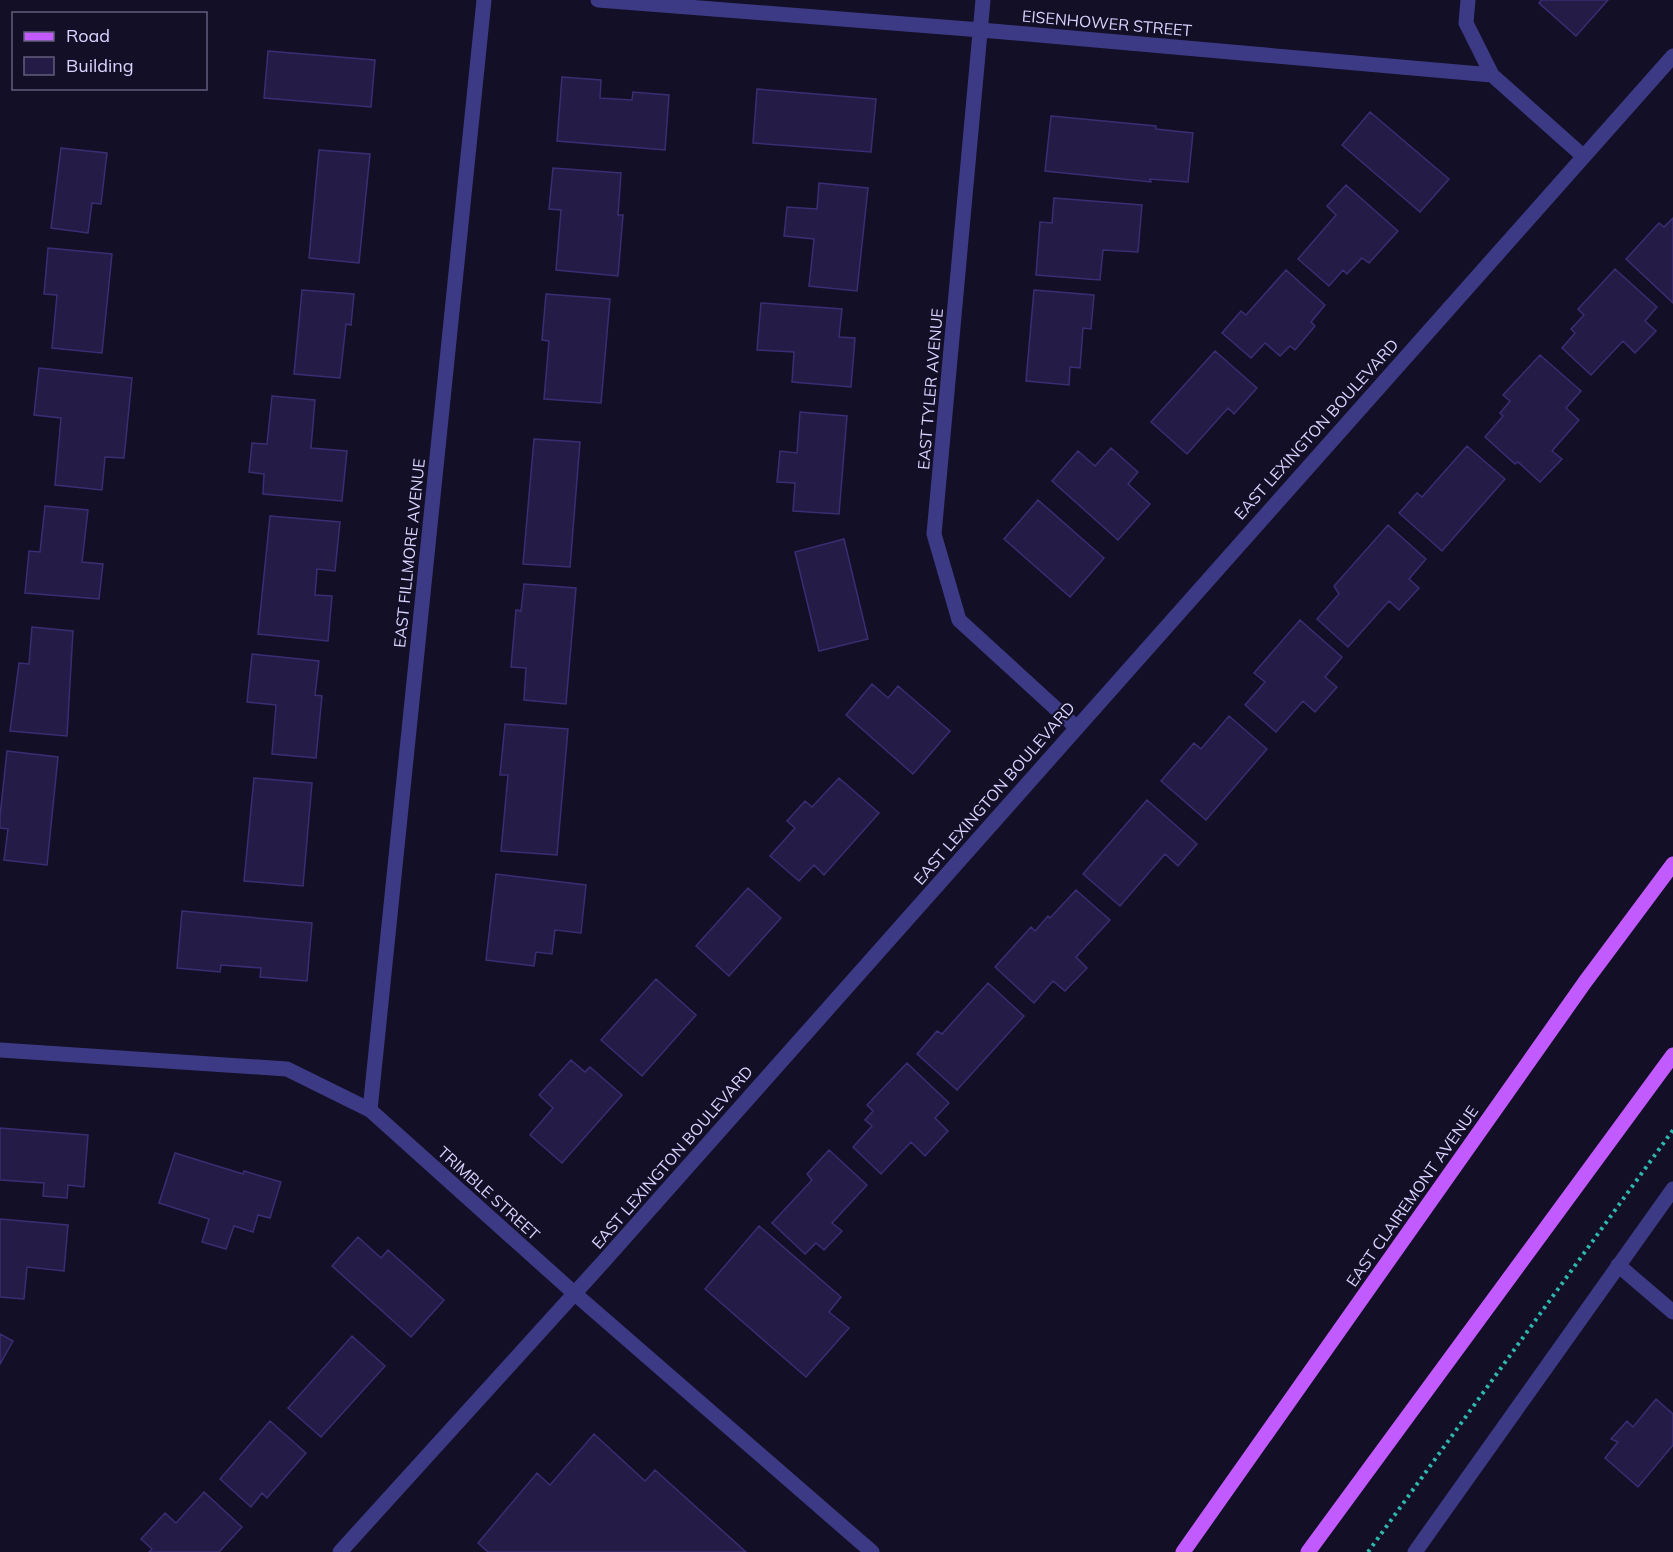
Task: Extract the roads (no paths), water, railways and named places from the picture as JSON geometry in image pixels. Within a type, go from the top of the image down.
[{"type":"main road","name":"EAST CLAIREMONT AVENUE","points":[[1183,1552],[1585,982],[1673,864]]},
{"type":"main road","points":[[1308,1552],[1673,1055]]},
{"type":"street","name":"EAST FILLMORE AVENUE","points":[[370,1110],[483,0]]},
{"type":"street","name":"EISENHOWER STREET","points":[[598,0],[981,30],[1492,75]]},
{"type":"street","name":"EAST TYLER AVENUE","points":[[983,0],[934,534],[959,620],[1076,727]]},
{"type":"street","points":[[1468,0],[1466,23],[1492,75],[1583,156]]},
{"type":"street","name":"EAST LEXINGTON BOULEVARD","points":[[340,1552],[574,1293],[1673,56]]},
{"type":"street","name":"TRIMBLE STREET","points":[[0,1050],[287,1069],[370,1110],[574,1293],[872,1552]]},
{"type":"street","points":[[1415,1552],[1673,1188]]},
{"type":"street","points":[[1618,1265],[1673,1312]]}]
